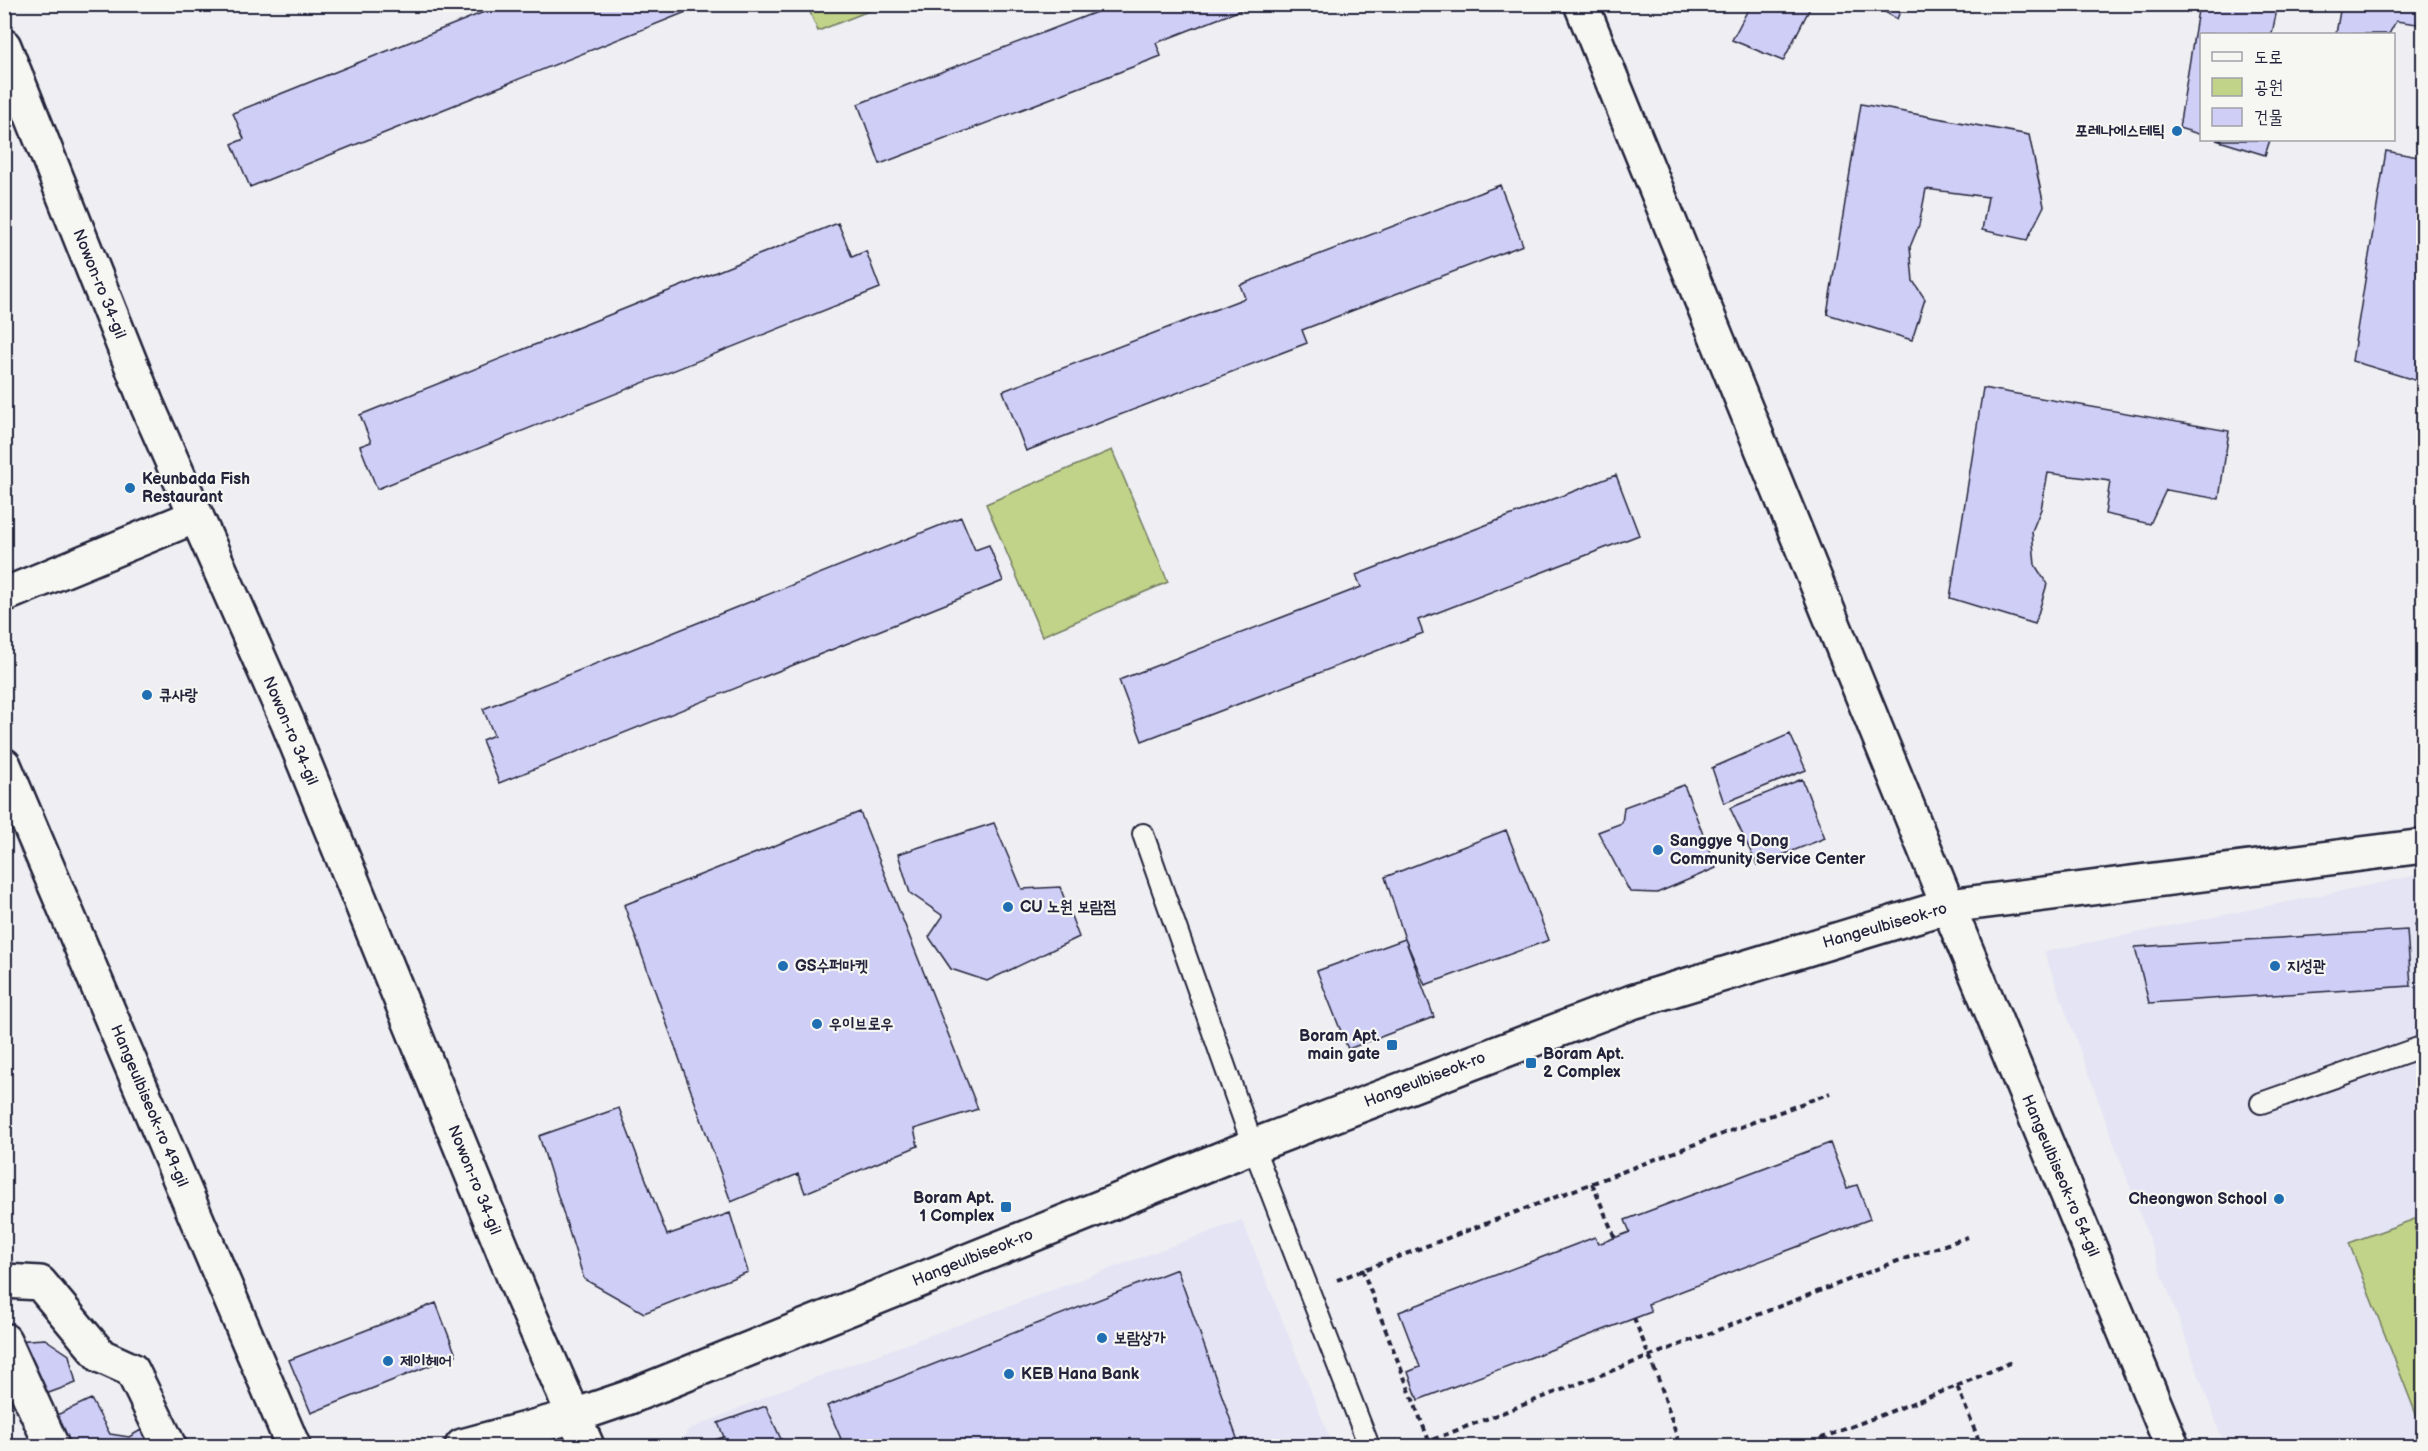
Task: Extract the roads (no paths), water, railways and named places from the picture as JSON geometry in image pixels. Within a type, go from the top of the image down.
[{"type":"street","name":"Hangeulbiseok-ro 54-gil","points":[[1581,4],[1948,906],[2172,1446]]},
{"type":"street","name":"Nowon-ro 34-gil","points":[[4,46],[148,407],[288,723],[522,1297],[587,1446]]},
{"type":"street","points":[[4,595],[196,516]]},
{"type":"street","name":"Hangeulbiseok-ro 49-gil","points":[[4,765],[293,1446]]},
{"type":"street","name":"Hangeulbiseok-ro","points":[[462,1446],[574,1416],[627,1398],[1253,1146],[1632,1002],[1948,906],[2424,846]]},
{"type":"street","points":[[4,1281],[40,1283],[101,1356],[132,1370],[169,1446]]},
{"type":"street","points":[[4,1340],[52,1446]]},
{"type":"lane","points":[[1143,834],[1253,1146],[1369,1446]]},
{"type":"lane","points":[[2261,1103],[2424,1046]]},
{"type":"place","name":"포레나에스테틱","points":[[2177,131]]},
{"type":"place","name":"Keunbada Fish Restaurant","points":[[130,488]]},
{"type":"place","name":"큐사랑","points":[[147,695]]},
{"type":"place","name":"Sanggye 9 Dong Community Service Center","points":[[1658,850]]},
{"type":"place","name":"CU 노원 보람점","points":[[1008,907]]},
{"type":"place","name":"GS수퍼마켓","points":[[783,966]]},
{"type":"place","name":"지성관","points":[[2275,966]]},
{"type":"place","name":"우이브로우","points":[[817,1024]]},
{"type":"place","name":"Boram Apt. main gate","points":[[1392,1045]]},
{"type":"place","name":"Boram Apt. 2 Complex","points":[[1531,1063]]},
{"type":"place","name":"Cheongwon School","points":[[2279,1199]]},
{"type":"place","name":"Boram Apt. 1 Complex","points":[[1006,1207]]},
{"type":"place","name":"보람상가","points":[[1102,1338]]},
{"type":"place","name":"제이헤어","points":[[388,1361]]},
{"type":"place","name":"KEB Hana Bank","points":[[1009,1374]]}]
